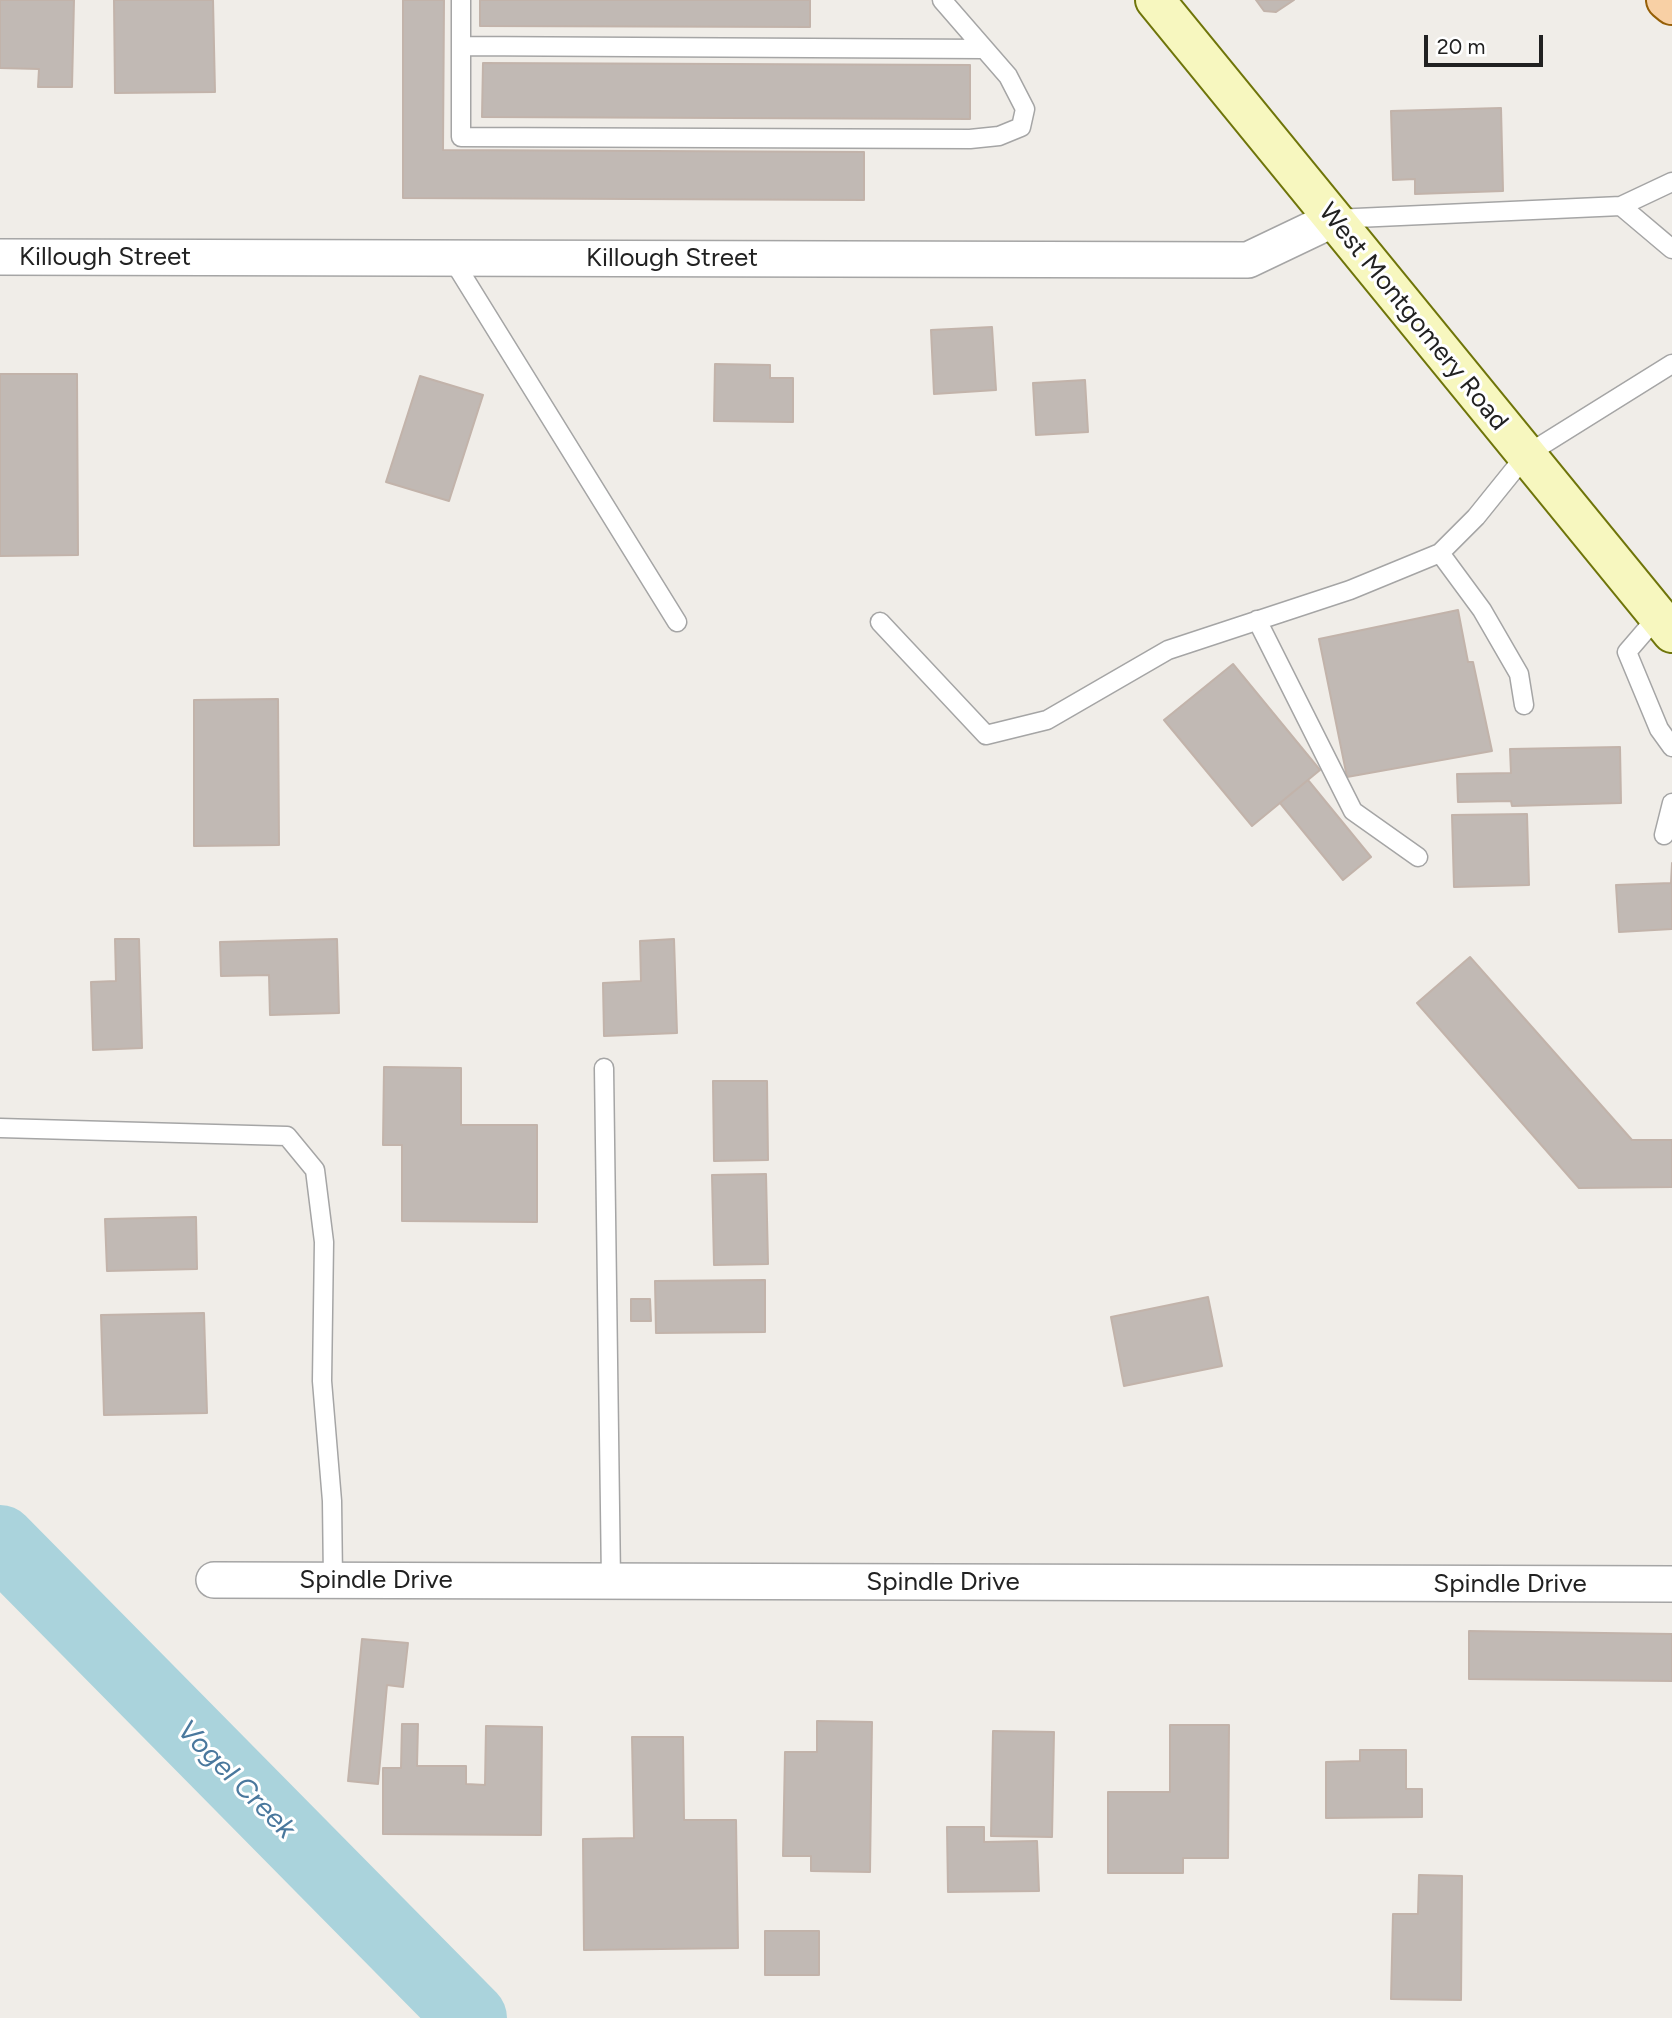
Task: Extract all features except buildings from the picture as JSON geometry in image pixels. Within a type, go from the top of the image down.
[{"type":"main road","name":"West Montgomery Road","points":[[1155,0],[1665,625]]},
{"type":"main road","points":[[1665,0],[1672,5]]},
{"type":"street","name":"Killough Street","points":[[0,257],[195,256],[278,260],[451,257],[1248,260],[1334,219]]},
{"type":"street","name":"Spindle Drive","points":[[214,1580],[1672,1584]]},
{"type":"lane","points":[[461,0],[461,137],[970,139],[999,136],[1021,127],[1025,109],[1008,76],[942,0]]},
{"type":"lane","points":[[461,46],[984,49]]},
{"type":"lane","points":[[1334,219],[1621,206],[1672,182]]},
{"type":"lane","points":[[1621,206],[1672,249]]},
{"type":"lane","points":[[451,257],[677,622]]},
{"type":"lane","points":[[880,622],[986,735],[1047,720],[1168,650],[1350,590],[1440,553],[1476,517],[1526,455],[1672,363]]},
{"type":"lane","points":[[1440,553],[1482,610],[1519,674],[1524,705]]},
{"type":"lane","points":[[1257,620],[1353,811],[1418,857]]},
{"type":"lane","points":[[1665,625],[1627,652],[1660,729],[1672,747]]},
{"type":"lane","points":[[1664,835],[1672,803]]},
{"type":"lane","points":[[604,1068],[611,1581]]},
{"type":"lane","points":[[0,1128],[287,1136],[315,1170],[324,1242],[322,1381],[332,1501],[333,1580]]},
{"type":"waterway","name":"Vogel Creek","points":[[0,1541],[471,2018]]}]
